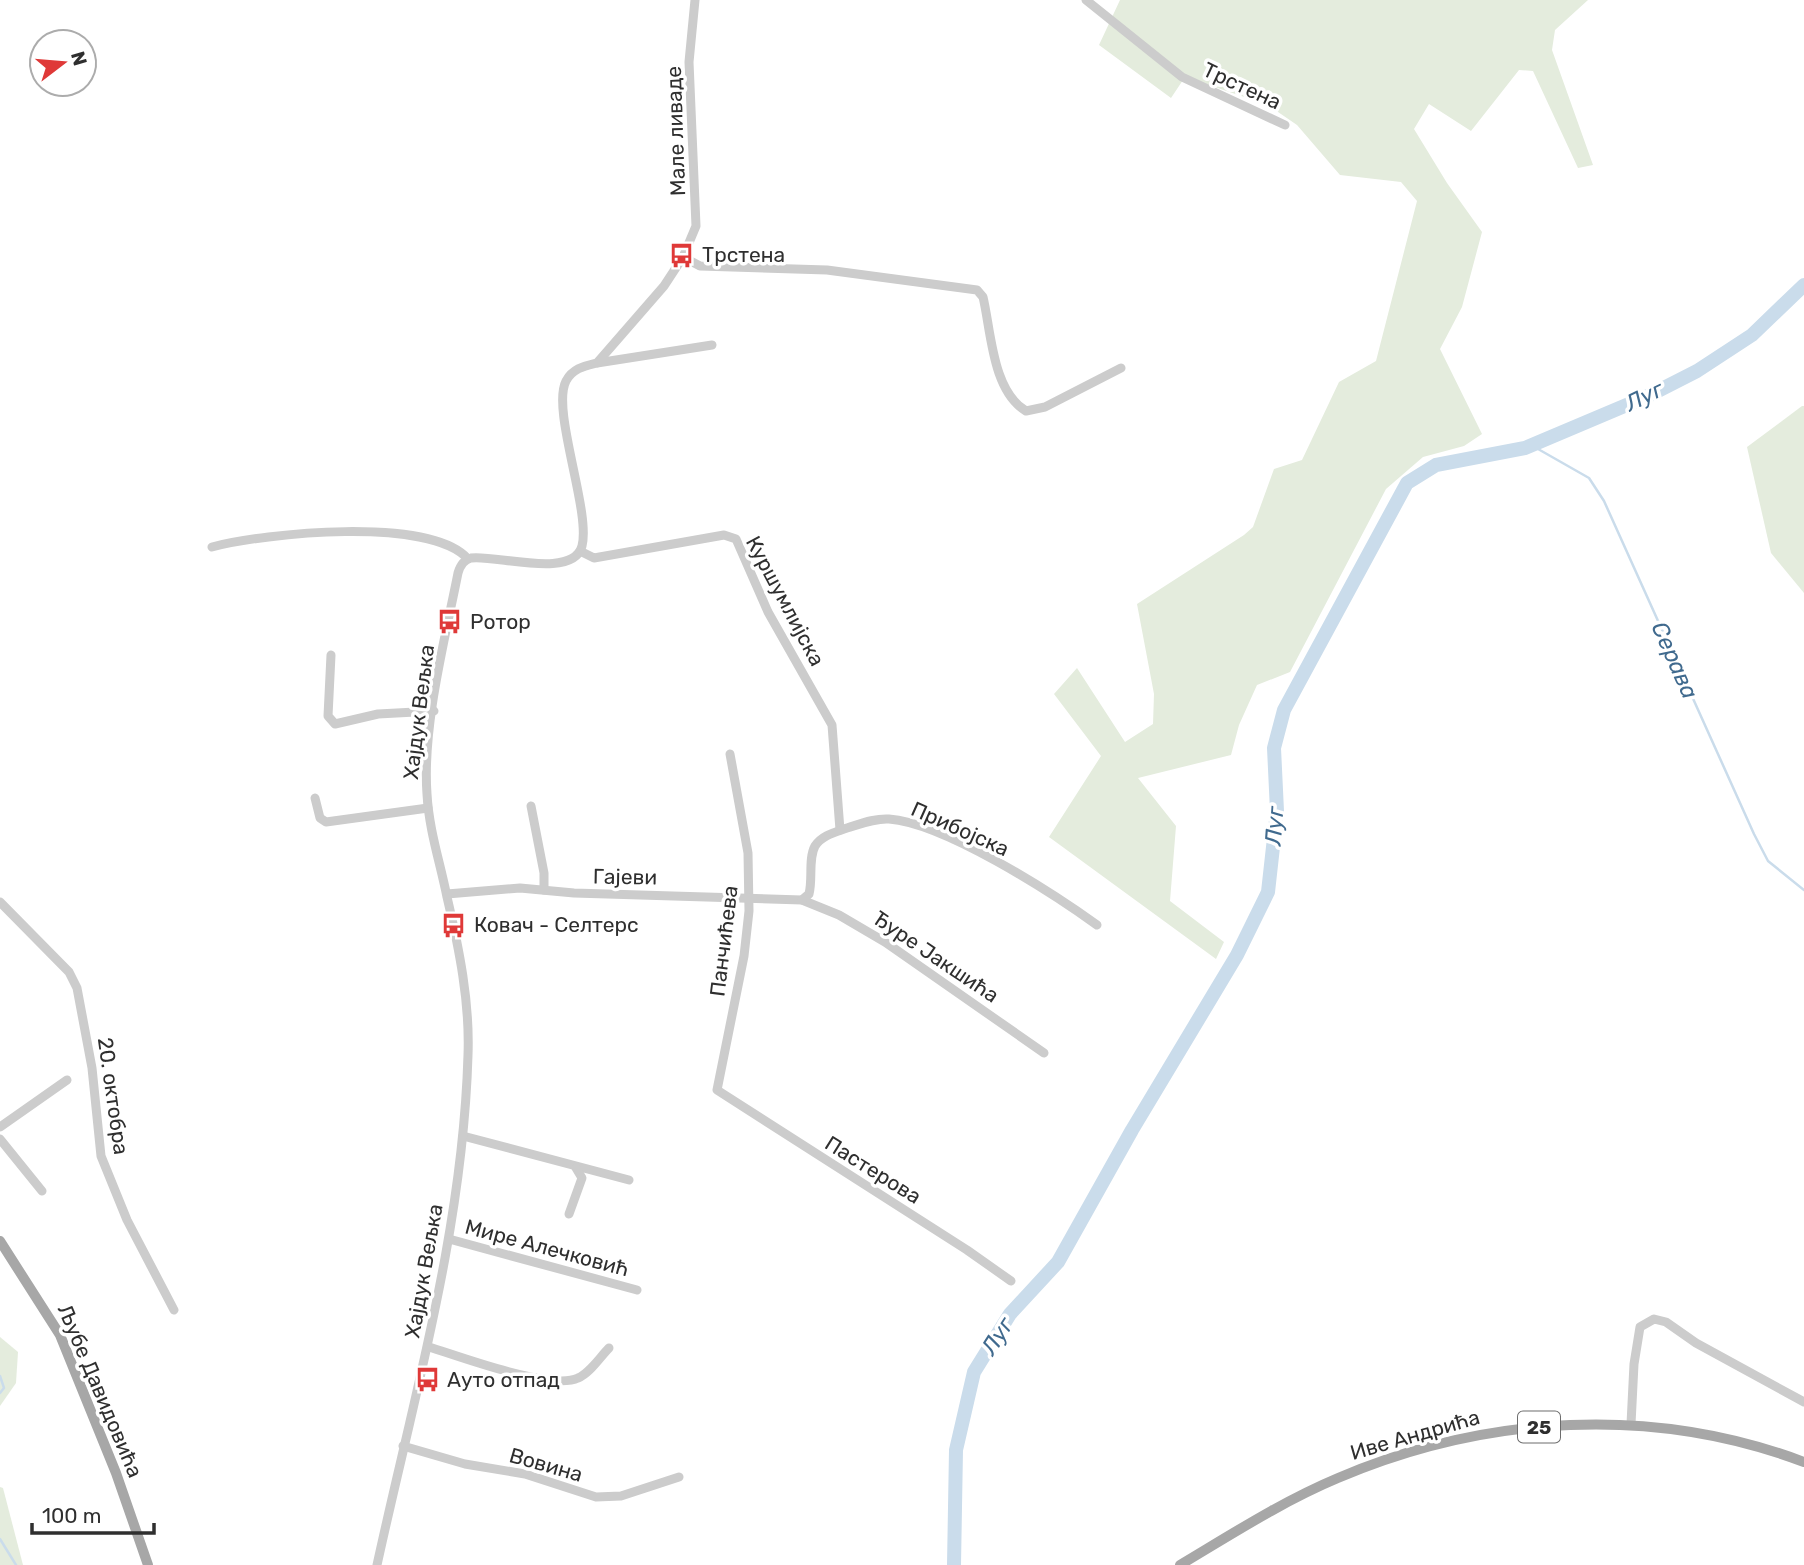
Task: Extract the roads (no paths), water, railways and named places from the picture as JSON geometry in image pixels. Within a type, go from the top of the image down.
[{"type":"main road","name":"Љубе Давидовића","points":[[0,1241],[60,1335],[122,1491],[148,1565]]},
{"type":"main road","name":"Иве Андрића","points":[[1180,1565],[1310,1490],[1413,1451],[1504,1431],[1571,1424],[1631,1424],[1732,1439],[1804,1462]]},
{"type":"street","name":"Мале ливаде","points":[[683,257],[697,216],[689,62],[695,0]]},
{"type":"street","name":"Трстена","points":[[1086,0],[1182,77],[1285,125]]},
{"type":"street","points":[[597,363],[645,311],[683,257],[701,266],[827,270],[977,290],[983,296],[988,334],[996,363],[1018,405],[1026,411],[1045,407],[1121,368]]},
{"type":"street","points":[[212,547],[243,539],[315,531],[422,539],[461,551],[468,559],[516,563],[562,562],[574,558],[583,541],[565,382],[580,367],[712,345]]},
{"type":"street","name":"Куршумлијска","points":[[580,551],[594,558],[724,535],[736,539],[768,612],[832,725],[840,830]]},
{"type":"street","name":"Хајдук Вељка","points":[[377,1565],[403,1446],[429,1347],[449,1239],[463,1136],[468,1052],[462,967],[432,839],[428,808],[428,755],[457,573],[462,563],[468,559]]},
{"type":"street","points":[[331,655],[328,716],[335,724],[378,715],[434,711]]},
{"type":"street","name":"Панчићева","points":[[717,1090],[744,956],[748,897],[748,853],[730,754]]},
{"type":"street","points":[[315,798],[320,818],[326,822],[428,808]]},
{"type":"street","points":[[531,806],[544,873],[544,890]]},
{"type":"street","name":"Прибојска","points":[[802,900],[810,888],[814,849],[824,837],[840,830],[886,819],[930,832],[1003,866],[1097,925]]},
{"type":"street","name":"Гајеви","points":[[447,894],[520,888],[802,900]]},
{"type":"street","name":"Ђуре Јакшића","points":[[802,900],[885,942],[1044,1054]]},
{"type":"street","name":"20. октобра","points":[[0,902],[69,972],[77,988],[92,1068],[102,1156],[127,1220],[174,1310]]},
{"type":"street","points":[[0,1127],[66,1080]]},
{"type":"street","name":"Пастерова","points":[[717,1090],[1011,1281]]},
{"type":"street","points":[[463,1136],[629,1180]]},
{"type":"street","points":[[0,1139],[42,1191]]},
{"type":"street","points":[[569,1214],[582,1178],[576,1168]]},
{"type":"street","name":"Мире Алечковић","points":[[449,1239],[637,1290]]},
{"type":"street","points":[[1631,1424],[1634,1364],[1640,1327],[1654,1319],[1666,1322],[1696,1343],[1804,1402]]},
{"type":"street","points":[[429,1347],[482,1364],[562,1382],[583,1376],[609,1348]]},
{"type":"street","name":"Вовина","points":[[403,1446],[465,1464],[525,1474],[596,1497],[621,1496],[679,1477]]},
{"type":"waterway","name":"Луг","points":[[954,1565],[956,1450],[974,1372],[1010,1314],[1058,1262],[1132,1130],[1237,955],[1268,892],[1277,811],[1274,748],[1284,710],[1407,483],[1436,465],[1525,448],[1648,396],[1697,371],[1752,335],[1804,285]]},
{"type":"waterway","name":"Серава","points":[[1531,445],[1589,478],[1604,501],[1754,834],[1768,861],[1804,890]]},
{"type":"waterway","points":[[0,1376],[4,1388],[0,1393]]},
{"type":"waterway","points":[[0,1539],[16,1565]]},
{"type":"place","name":"Трстена","points":[[682,255]]},
{"type":"place","name":"Ротор","points":[[450,622]]},
{"type":"place","name":"Ковач - Селтерс","points":[[454,925]]},
{"type":"place","name":"Ауто отпад","points":[[427,1380]]}]
